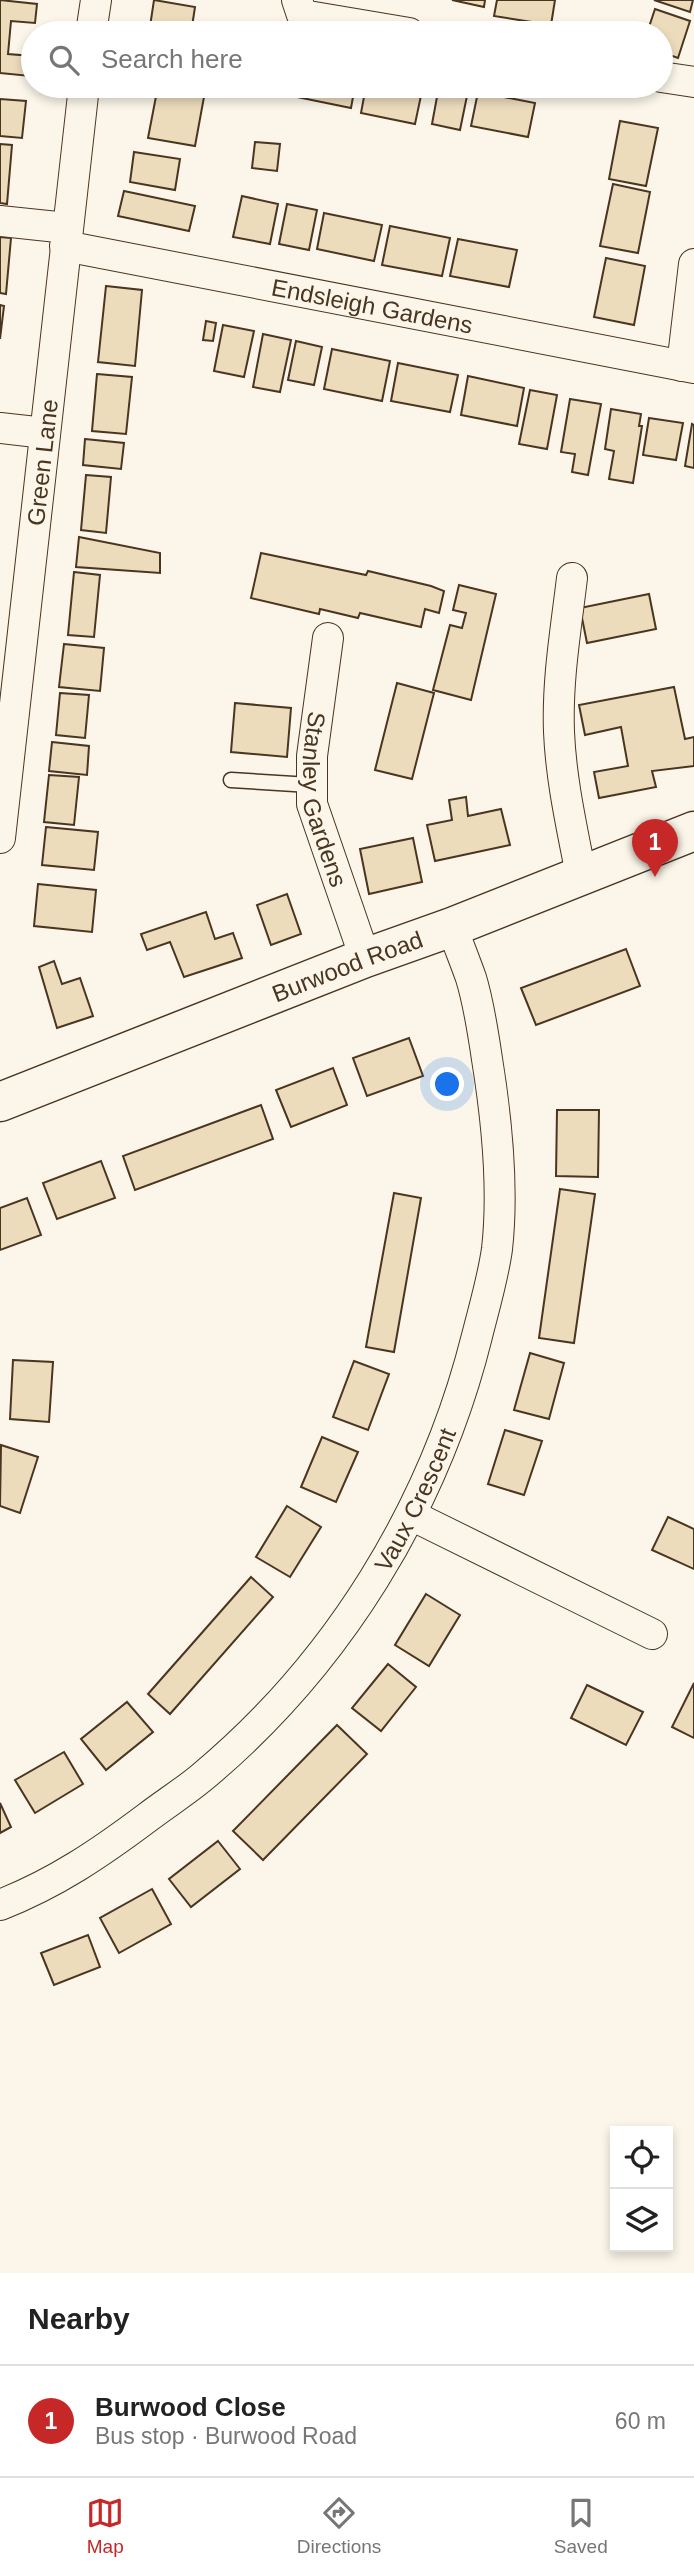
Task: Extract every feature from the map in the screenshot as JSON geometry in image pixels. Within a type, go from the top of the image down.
[{"type":"street","points":[[93,21],[96,0]]},
{"type":"street","points":[[297,0],[302,15],[338,21]]},
{"type":"street","points":[[673,78],[694,82]]},
{"type":"street","name":"Green Lane","points":[[0,826],[83,98]]},
{"type":"street","name":"Endsleigh Gardens","points":[[0,221],[688,367]]},
{"type":"street","points":[[688,367],[694,264]]},
{"type":"street","points":[[0,428],[46,433]]},
{"type":"street","points":[[572,578],[559,681],[559,734],[581,875]]},
{"type":"street","name":"Stanley Gardens","points":[[328,638],[312,756],[312,804],[365,958]]},
{"type":"street","name":"Burwood Road","points":[[0,1102],[694,831]]},
{"type":"street","name":"Vaux Crescent","points":[[0,1905],[72,1872],[201,1778],[251,1731],[293,1689],[364,1598],[411,1516],[440,1453],[463,1391],[497,1250],[499,1178],[493,1097],[482,1027],[471,980],[452,927]]},
{"type":"street","points":[[411,1516],[652,1634]]},
{"type":"lane","points":[[231,780],[310,785]]},
{"type":"building","points":[[0,0],[37,4],[35,21],[11,21],[8,54],[21,55],[21,75],[0,73]]},
{"type":"building","points":[[154,0],[195,7],[193,21],[151,21]]},
{"type":"building","points":[[452,0],[485,0],[484,7]]},
{"type":"building","points":[[497,0],[555,0],[552,21],[526,21],[494,16]]},
{"type":"building","points":[[654,0],[693,0],[690,12]]},
{"type":"building","points":[[655,9],[690,21],[678,58],[673,56],[673,21],[651,21]]},
{"type":"building","points":[[156,98],[204,98],[195,146],[148,138]]},
{"type":"building","points":[[302,98],[353,98],[351,108]]},
{"type":"building","points":[[364,98],[420,98],[415,124],[361,113]]},
{"type":"building","points":[[437,98],[467,98],[460,130],[432,124]]},
{"type":"building","points":[[477,98],[509,98],[535,103],[528,137],[471,126]]},
{"type":"building","points":[[0,99],[26,101],[22,138],[0,136]]},
{"type":"building","points":[[620,121],[658,128],[646,186],[609,179]]},
{"type":"building","points":[[255,142],[280,144],[277,171],[252,168]]},
{"type":"building","points":[[0,144],[12,145],[7,204],[0,203]]},
{"type":"building","points":[[134,152],[180,159],[175,190],[130,182]]},
{"type":"building","points":[[613,184],[650,192],[638,253],[600,246]]},
{"type":"building","points":[[124,191],[195,206],[189,231],[118,216]]},
{"type":"building","points":[[242,196],[278,204],[270,244],[233,237]]},
{"type":"building","points":[[287,204],[317,210],[309,250],[279,244]]},
{"type":"building","points":[[324,213],[382,225],[374,261],[317,249]]},
{"type":"building","points":[[390,226],[450,238],[442,276],[382,265]]},
{"type":"building","points":[[0,237],[11,238],[6,294],[0,293]]},
{"type":"building","points":[[458,239],[517,250],[509,287],[450,276]]},
{"type":"building","points":[[606,258],[645,266],[634,325],[594,317]]},
{"type":"building","points":[[106,286],[142,290],[135,366],[98,362]]},
{"type":"building","points":[[0,305],[4,306],[0,339]]},
{"type":"building","points":[[206,321],[216,323],[213,341],[203,340]]},
{"type":"building","points":[[223,325],[254,331],[244,377],[214,371]]},
{"type":"building","points":[[263,334],[291,340],[280,392],[253,387]]},
{"type":"building","points":[[296,341],[322,347],[314,385],[288,380]]},
{"type":"building","points":[[332,349],[390,361],[382,401],[324,389]]},
{"type":"building","points":[[398,363],[458,375],[450,412],[391,401]]},
{"type":"building","points":[[97,374],[132,377],[126,434],[92,431]]},
{"type":"building","points":[[468,376],[524,388],[517,426],[461,415]]},
{"type":"building","points":[[530,390],[557,395],[547,449],[519,444]]},
{"type":"building","points":[[570,399],[601,404],[588,475],[572,472],[575,454],[561,452]]},
{"type":"building","points":[[611,409],[641,414],[639,426],[642,426],[633,483],[609,479],[614,451],[605,449]]},
{"type":"building","points":[[649,418],[683,423],[676,460],[643,455]]},
{"type":"building","points":[[692,424],[694,425],[694,468],[685,466]]},
{"type":"building","points":[[85,439],[124,443],[121,469],[83,465]]},
{"type":"building","points":[[86,475],[111,477],[106,533],[81,530]]},
{"type":"building","points":[[79,537],[160,553],[160,573],[76,567]]},
{"type":"building","points":[[261,553],[366,575],[368,571],[431,586],[444,591],[439,613],[425,609],[421,627],[360,613],[358,618],[320,609],[319,614],[251,598]]},
{"type":"building","points":[[74,572],[100,575],[94,637],[68,635]]},
{"type":"building","points":[[459,585],[496,594],[471,700],[433,690],[450,625],[462,628],[466,613],[453,610]]},
{"type":"building","points":[[649,594],[656,629],[587,643],[580,608]]},
{"type":"building","points":[[64,644],[104,648],[100,691],[59,687]]},
{"type":"building","points":[[397,683],[434,693],[412,779],[375,770]]},
{"type":"building","points":[[674,687],[685,739],[694,737],[694,766],[652,771],[656,787],[599,798],[594,772],[628,766],[621,727],[585,735],[579,705]]},
{"type":"building","points":[[60,693],[89,695],[85,738],[56,735]]},
{"type":"building","points":[[235,703],[291,708],[287,757],[231,752]]},
{"type":"building","points":[[52,742],[89,746],[87,775],[49,771]]},
{"type":"building","points":[[49,775],[79,777],[74,825],[44,822]]},
{"type":"building","points":[[466,797],[468,816],[501,809],[510,845],[435,861],[427,825],[452,820],[449,800]]},
{"type":"building","points":[[46,827],[98,832],[94,870],[42,865]]},
{"type":"building","points":[[413,838],[422,882],[369,894],[360,849]]},
{"type":"building","points":[[38,884],[96,890],[92,932],[34,926]]},
{"type":"building","points":[[287,894],[301,934],[271,945],[257,905]]},
{"type":"building","points":[[206,912],[215,939],[233,933],[242,958],[184,977],[170,942],[147,950],[141,934]]},
{"type":"building","points":[[626,949],[640,986],[536,1025],[521,988]]},
{"type":"building","points":[[54,961],[62,984],[80,978],[93,1016],[57,1028],[39,967]]},
{"type":"building","points":[[409,1038],[423,1076],[367,1096],[353,1058]]},
{"type":"building","points":[[333,1068],[347,1105],[291,1127],[276,1090]]},
{"type":"building","points":[[261,1105],[273,1139],[135,1190],[123,1156]]},
{"type":"building","points":[[557,1110],[599,1110],[598,1177],[556,1176]]},
{"type":"building","points":[[101,1161],[115,1198],[57,1219],[43,1183]]},
{"type":"building","points":[[560,1189],[595,1194],[574,1343],[539,1338]]},
{"type":"building","points":[[394,1193],[421,1198],[394,1352],[366,1347]]},
{"type":"building","points":[[27,1198],[41,1235],[0,1250],[0,1208]]},
{"type":"building","points":[[530,1353],[564,1363],[549,1419],[514,1410]]},
{"type":"building","points":[[13,1360],[53,1362],[49,1422],[10,1419]]},
{"type":"building","points":[[354,1361],[389,1374],[368,1430],[333,1417]]},
{"type":"building","points":[[505,1430],[542,1441],[524,1495],[488,1484]]},
{"type":"building","points":[[322,1437],[358,1452],[336,1502],[301,1487]]},
{"type":"building","points":[[1,1445],[38,1457],[20,1513],[0,1506]]},
{"type":"building","points":[[287,1506],[321,1527],[290,1577],[256,1557]]},
{"type":"building","points":[[668,1517],[694,1529],[694,1569],[652,1550]]},
{"type":"building","points":[[251,1577],[273,1597],[170,1714],[148,1694]]},
{"type":"building","points":[[426,1594],[460,1615],[429,1666],[395,1645]]},
{"type":"building","points":[[388,1664],[416,1687],[381,1731],[352,1708]]},
{"type":"building","points":[[694,1683],[694,1738],[672,1727]]},
{"type":"building","points":[[587,1685],[643,1712],[626,1745],[571,1718]]},
{"type":"building","points":[[127,1702],[153,1732],[106,1770],[81,1739]]},
{"type":"building","points":[[337,1725],[367,1754],[263,1860],[233,1831]]},
{"type":"building","points":[[64,1752],[83,1784],[35,1813],[15,1780]]},
{"type":"building","points":[[0,1803],[11,1827],[0,1833]]},
{"type":"building","points":[[218,1841],[240,1869],[191,1907],[169,1879]]},
{"type":"building","points":[[152,1889],[171,1924],[119,1953],[100,1918]]},
{"type":"building","points":[[88,1935],[100,1967],[54,1985],[41,1953]]},
{"type":"place","name":"Burwood Close","points":[[655,877]]}]
